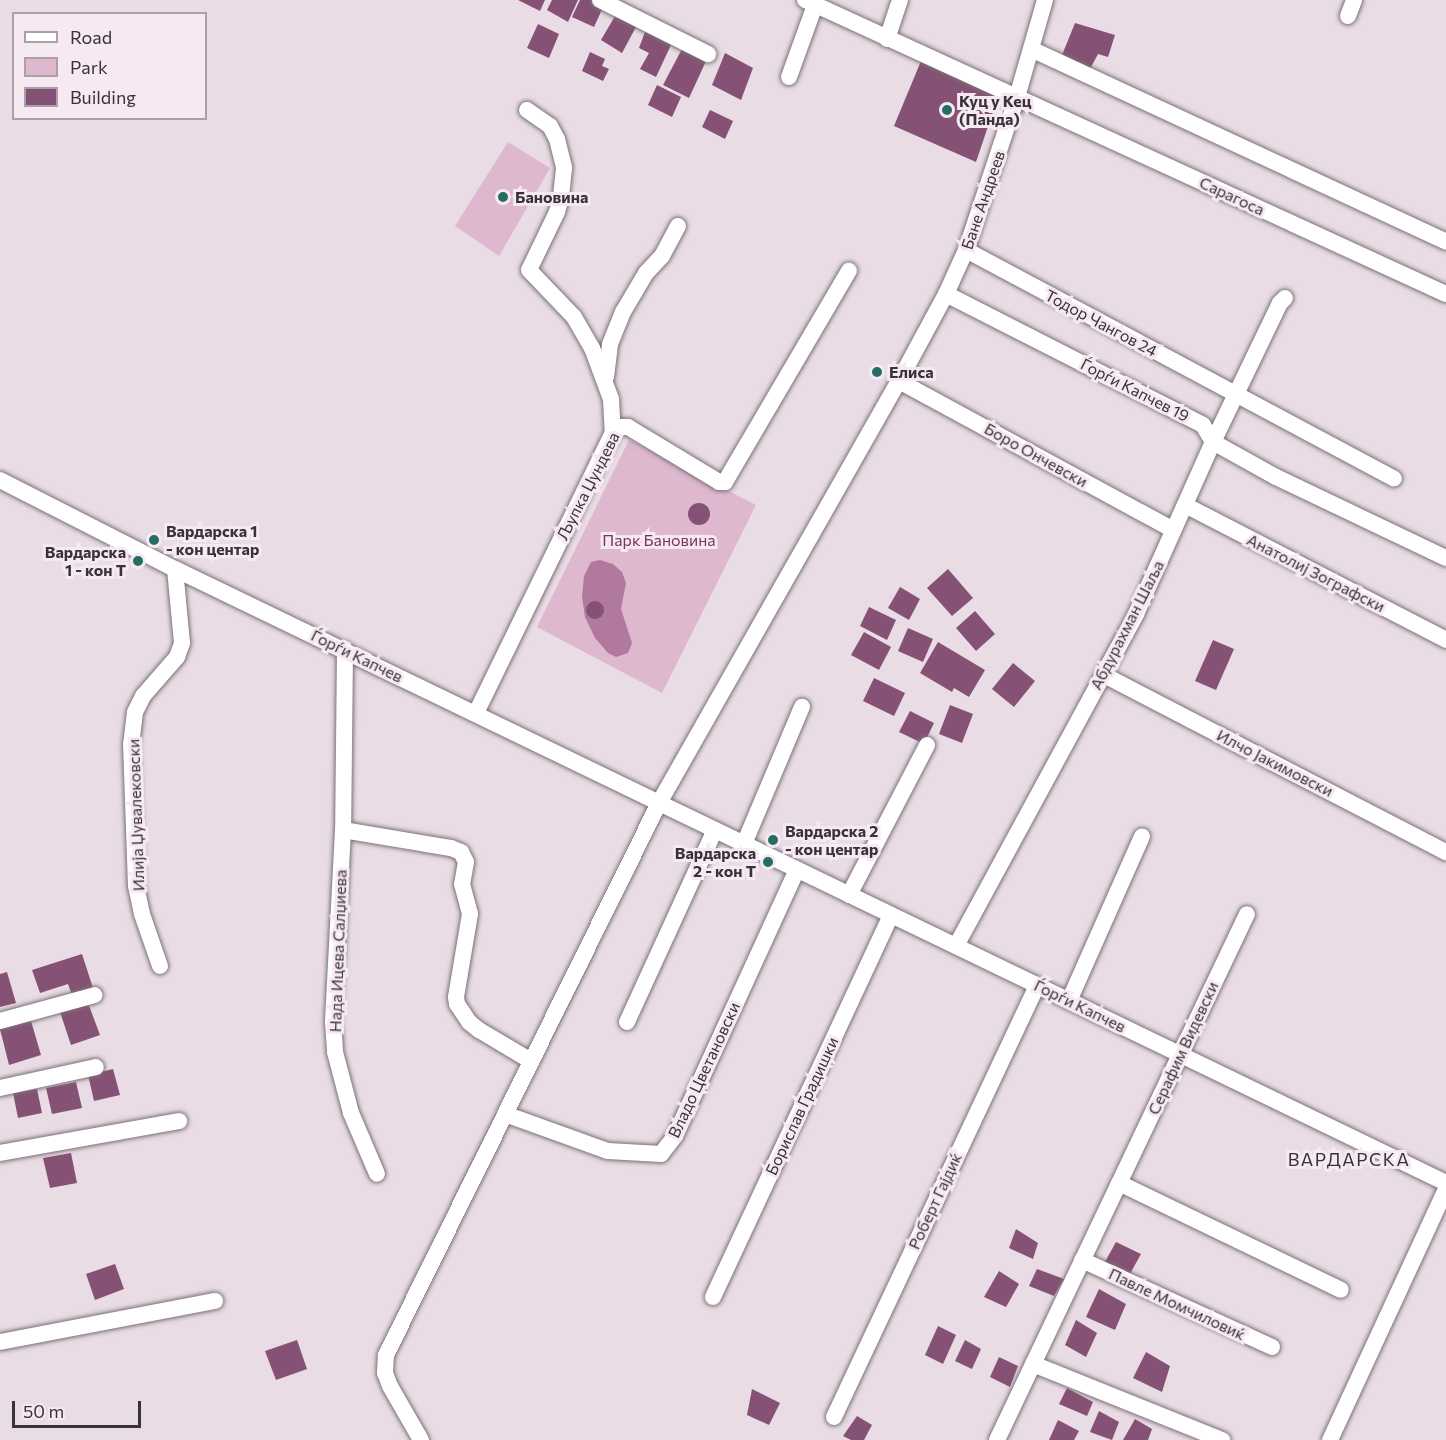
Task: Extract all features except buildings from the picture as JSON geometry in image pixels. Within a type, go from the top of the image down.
[{"type":"street","points":[[600,0],[708,54]]},
{"type":"street","points":[[887,39],[900,0]]},
{"type":"street","name":"Бане Андреев","points":[[946,294],[966,250],[1017,97],[1045,0]]},
{"type":"street","points":[[789,77],[810,3]]},
{"type":"street","name":"Сарагоса","points":[[810,3],[1446,294]]},
{"type":"street","points":[[1031,49],[1446,242]]},
{"type":"street","points":[[527,110],[550,126],[564,168],[557,212],[529,270],[574,317],[592,348],[611,399],[613,432]]},
{"type":"street","points":[[607,387],[607,359],[615,330],[638,286],[662,256],[678,226]]},
{"type":"street","name":"Тодор Чангов 24","points":[[966,250],[1394,479]]},
{"type":"street","name":"Љупка Џундева","points":[[476,713],[613,432],[619,427],[628,427],[719,482],[725,482],[849,272]]},
{"type":"street","points":[[421,1440],[390,1386],[385,1372],[386,1355],[659,803],[946,294]]},
{"type":"street","name":"Ѓорѓи Капчев 19","points":[[946,294],[1203,425],[1214,442],[1276,477],[1446,558]]},
{"type":"street","name":"Абдурахман Шаља","points":[[956,946],[1136,614],[1236,395],[1280,303],[1285,298]]},
{"type":"street","name":"Боро Ончевски","points":[[899,381],[1173,530]]},
{"type":"street","name":"Ѓорѓи Капчев","points":[[0,480],[175,569],[1446,1183]]},
{"type":"street","name":"Анатолиј Зографски","points":[[1185,505],[1446,640]]},
{"type":"street","name":"Илија Џувалековски","points":[[160,966],[142,914],[136,886],[131,745],[135,712],[142,696],[177,657],[182,643],[175,569]]},
{"type":"street","name":"Нада Ицева Салџиева","points":[[345,650],[343,830],[333,1022],[335,1052],[351,1113],[377,1174]]},
{"type":"street","name":"Илчо Јакимовски","points":[[1104,675],[1446,852]]},
{"type":"street","points":[[744,844],[801,707]]},
{"type":"street","points":[[849,895],[927,745]]},
{"type":"street","points":[[343,830],[451,848],[461,852],[466,862],[462,885],[470,914],[456,997],[457,1004],[469,1022],[479,1030],[531,1061]]},
{"type":"street","points":[[627,1022],[715,830]]},
{"type":"street","points":[[1069,1001],[1142,836]]},
{"type":"street","name":"Владо Цветановски","points":[[505,1114],[609,1151],[661,1154],[675,1136],[797,870]]},
{"type":"street","name":"Серафим Видевски","points":[[997,1440],[1247,914]]},
{"type":"street","name":"Борислав Градишки","points":[[713,1297],[891,915]]},
{"type":"street","name":"Роберт Гајдиќ","points":[[834,1418],[1037,986]]},
{"type":"street","points":[[0,1021],[95,995]]},
{"type":"street","points":[[0,1088],[96,1067]]},
{"type":"street","points":[[0,1153],[179,1121]]},
{"type":"street","points":[[1119,1183],[1341,1290]]},
{"type":"street","points":[[1330,1440],[1446,1189]]},
{"type":"street","name":"Павле Момчиловиќ","points":[[1082,1260],[1272,1347]]},
{"type":"street","points":[[0,1342],[215,1301]]},
{"type":"street","points":[[1033,1364],[1222,1440]]},
{"type":"green space","name":"Бановина","points":[[508,142],[550,168],[499,256],[455,226]]},
{"type":"green space","name":"Парк Бановина","points":[[629,440],[756,505],[662,693],[537,627]]},
{"type":"shaded area","points":[[600,560],[613,564],[622,572],[626,583],[621,609],[632,643],[628,653],[616,657],[608,653],[595,638],[585,617],[582,597],[584,576],[591,562]]},
{"type":"place","name":"Куц у Кец (Панда)","points":[[947,110]]},
{"type":"place","name":"Бановина","points":[[503,197]]},
{"type":"place","name":"Елиса","points":[[877,372]]},
{"type":"place","name":"Вардарска 1 - кон центар","points":[[154,540]]},
{"type":"place","name":"Вардарска 1 - кон Т","points":[[138,561]]},
{"type":"place","name":"Вардарска 2 - кон центар","points":[[773,840]]},
{"type":"place","name":"Вардарска 2 - кон Т","points":[[768,862]]},
{"type":"district","name":"ВАРДАРСКА","points":[[1349,1159]]}]
